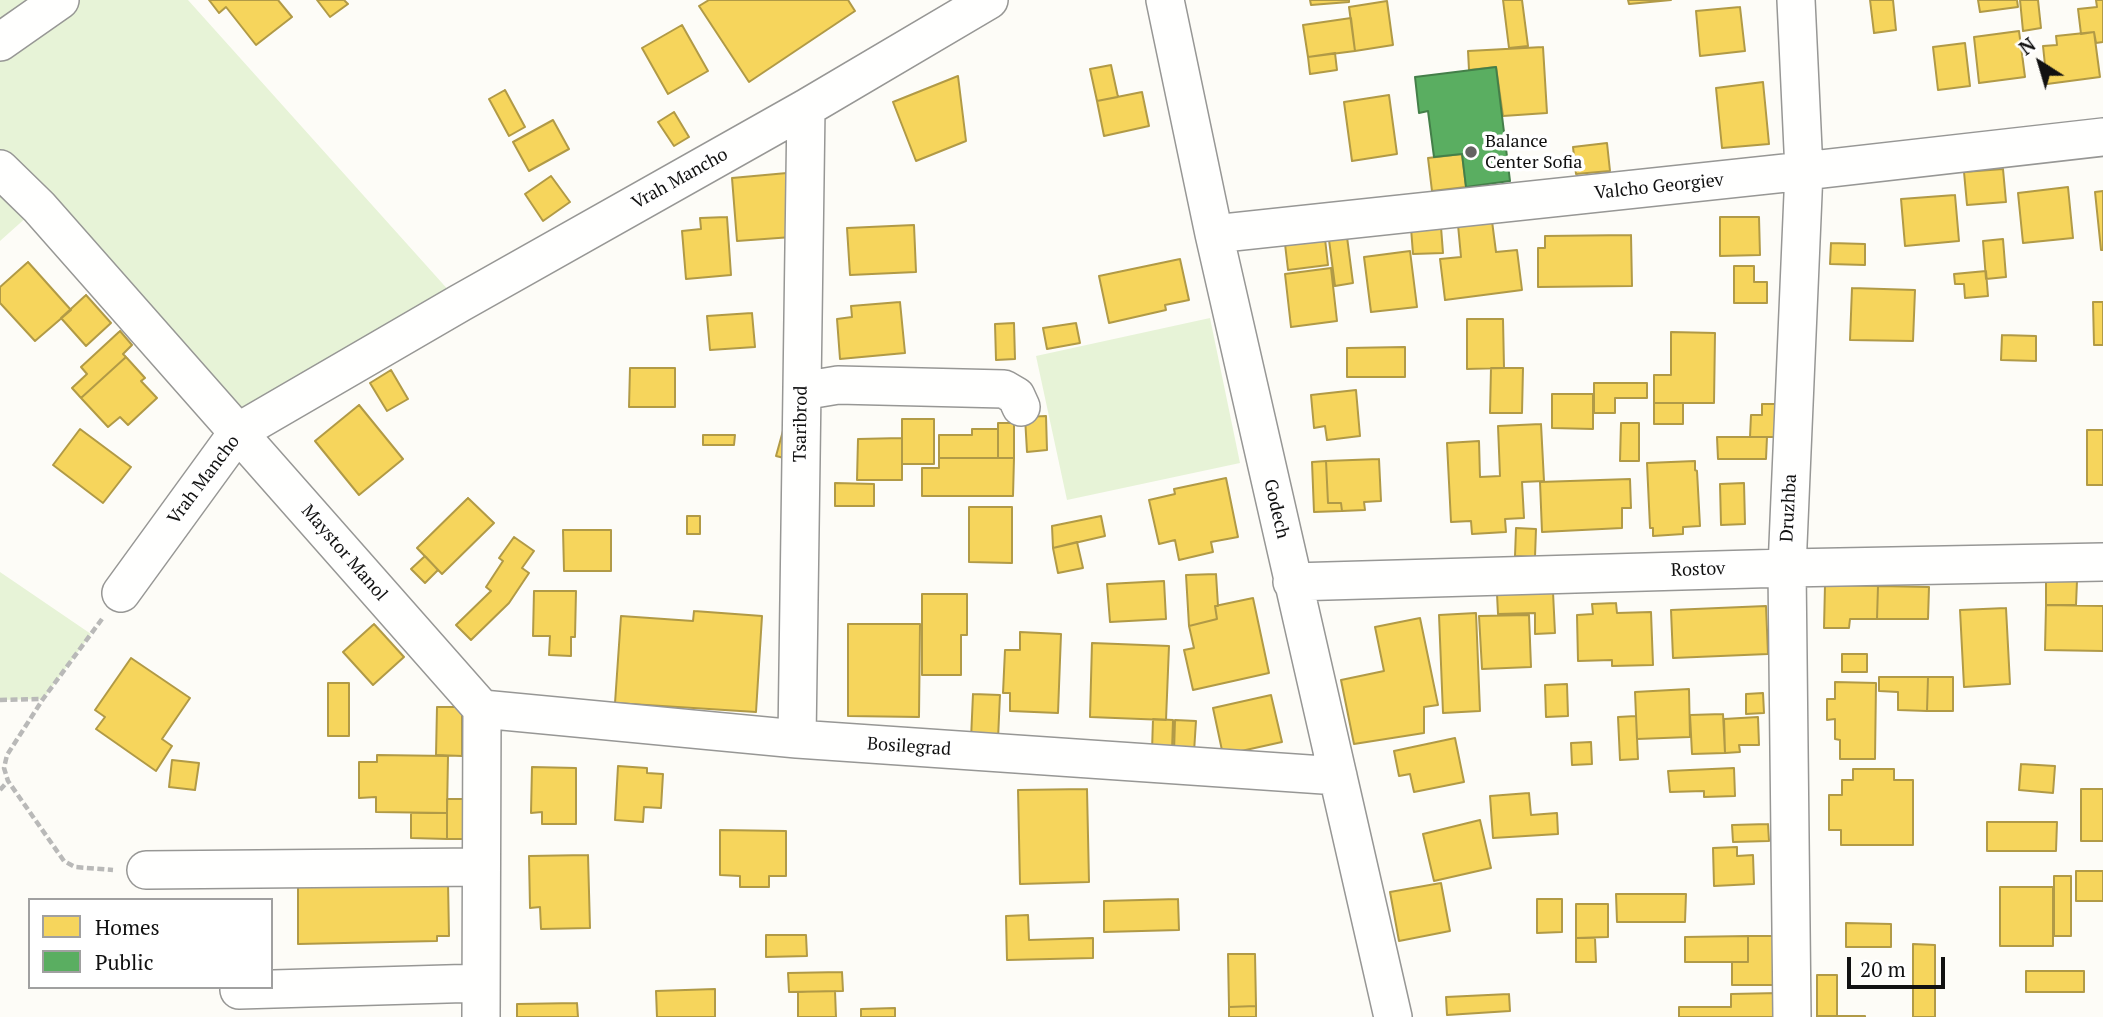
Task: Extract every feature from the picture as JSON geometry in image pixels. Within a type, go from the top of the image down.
[{"type":"street","points":[[0,43],[60,0]]},
{"type":"street","name":"Vrah Mancho","points":[[121,593],[238,432],[806,108],[989,0]]},
{"type":"street","name":"Godech","points":[[1166,0],[1214,233],[1393,1017]]},
{"type":"street","name":"Druzhba","points":[[1792,1017],[1787,568],[1804,172],[1796,0]]},
{"type":"street","name":"Tsaribrod","points":[[797,739],[806,108]]},
{"type":"street","name":"Valcho Georgiev","points":[[1214,233],[1804,172],[2103,137]]},
{"type":"street","name":"Maystor Manol","points":[[0,169],[39,207],[482,709]]},
{"type":"street","points":[[802,391],[838,385],[1004,388],[1016,396],[1021,407]]},
{"type":"street","name":"Rostov","points":[[1292,582],[2103,562]]},
{"type":"street","points":[[239,990],[481,1000],[482,709]]},
{"type":"street","name":"Bosilegrad","points":[[482,709],[797,739],[1338,776]]},
{"type":"street","points":[[146,870],[481,867]]},
{"type":"path","points":[[121,593],[44,699],[7,755],[4,768],[8,781],[64,860],[75,867],[99,870],[146,870]]},
{"type":"path","points":[[0,700],[44,699]]},
{"type":"path","points":[[0,790],[8,781]]},
{"type":"green space","points":[[0,0],[188,0],[460,303],[238,432],[38,207],[0,241]]},
{"type":"green space","points":[[1210,318],[1240,463],[1067,500],[1036,356]]},
{"type":"green space","points":[[0,572],[91,634],[43,699],[0,700]]},
{"type":"building: Homes","points":[[209,0],[278,0],[292,17],[256,45],[226,7],[219,13]]},
{"type":"building: Homes","points":[[317,0],[344,0],[348,4],[330,17]]},
{"type":"building: Homes","points":[[709,0],[848,0],[855,11],[749,82],[699,6]]},
{"type":"building: Homes","points":[[1310,0],[1349,0],[1349,2],[1311,5]]},
{"type":"building: Homes","points":[[1503,0],[1522,0],[1528,46],[1509,48]]},
{"type":"building: Homes","points":[[1628,0],[1671,0],[1629,4]]},
{"type":"building: Homes","points":[[1870,0],[1893,0],[1896,30],[1874,33]]},
{"type":"building: Homes","points":[[1978,0],[2017,0],[2018,7],[1980,12]]},
{"type":"building: Homes","points":[[2020,0],[2038,0],[2041,28],[2023,31]]},
{"type":"building: Homes","points":[[2096,0],[2103,0],[2103,42],[2096,43],[2094,32],[2081,34],[2078,9],[2097,7]]},
{"type":"building: Homes","points":[[1387,1],[1393,45],[1355,51],[1349,7]]},
{"type":"building: Homes","points":[[1740,7],[1745,51],[1700,56],[1696,11]]},
{"type":"building: Homes","points":[[1351,18],[1355,51],[1308,57],[1303,25]]},
{"type":"building: Homes","points":[[682,25],[708,71],[668,94],[642,48]]},
{"type":"building: Homes","points":[[2019,31],[2025,77],[1979,83],[1974,37]]},
{"type":"building: Homes","points":[[2094,32],[2100,77],[2047,84],[2043,46],[2057,45],[2056,36]]},
{"type":"building: Homes","points":[[1965,43],[1970,86],[1938,90],[1933,47]]},
{"type":"building: Homes","points":[[1543,47],[1547,113],[1503,116],[1496,67],[1469,70],[1468,51]]},
{"type":"building: Homes","points":[[1335,53],[1337,70],[1310,74],[1308,57]]},
{"type":"building: Homes","points":[[1111,65],[1118,97],[1097,101],[1090,69]]},
{"type":"building: Homes","points":[[958,76],[966,141],[916,161],[893,102]]},
{"type":"building: Homes","points":[[1763,82],[1769,144],[1722,148],[1716,88]]},
{"type":"building: Homes","points":[[505,90],[525,127],[509,136],[489,99]]},
{"type":"building: Homes","points":[[1142,92],[1149,126],[1104,136],[1097,101]]},
{"type":"building: Homes","points":[[1389,95],[1397,154],[1352,161],[1344,102]]},
{"type":"building: Homes","points":[[674,112],[689,137],[674,146],[658,122]]},
{"type":"building: Homes","points":[[553,120],[569,149],[529,171],[513,142]]},
{"type":"building: Homes","points":[[1607,143],[1610,171],[1576,174],[1573,147]]},
{"type":"building: Homes","points":[[1462,154],[1466,187],[1432,191],[1428,158]]},
{"type":"building: Homes","points":[[2003,169],[2006,202],[1967,205],[1964,172]]},
{"type":"building: Homes","points":[[787,173],[792,237],[737,241],[732,178]]},
{"type":"building: Homes","points":[[551,176],[570,202],[543,221],[525,194]]},
{"type":"building: Homes","points":[[2068,187],[2073,238],[2023,243],[2018,193]]},
{"type":"building: Homes","points":[[2103,191],[2103,250],[2101,250],[2095,192]]},
{"type":"building: Homes","points":[[1955,195],[1959,241],[1905,246],[1901,199]]},
{"type":"building: Homes","points":[[727,217],[731,275],[686,279],[682,231],[701,229],[700,218]]},
{"type":"building: Homes","points":[[1720,217],[1759,217],[1760,255],[1720,256]]},
{"type":"building: Homes","points":[[1492,221],[1496,252],[1517,250],[1522,290],[1445,300],[1440,259],[1461,257],[1458,225]]},
{"type":"building: Homes","points":[[914,225],[916,272],[850,275],[847,228]]},
{"type":"building: Homes","points":[[1441,227],[1443,253],[1413,254],[1411,228]]},
{"type":"building: Homes","points":[[1631,235],[1632,286],[1538,287],[1538,248],[1545,248],[1545,236]]},
{"type":"building: Homes","points":[[1347,237],[1353,283],[1335,286],[1329,240]]},
{"type":"building: Homes","points":[[1325,239],[1328,265],[1288,270],[1285,244]]},
{"type":"building: Homes","points":[[2003,239],[2006,277],[1986,279],[1983,241]]},
{"type":"building: Homes","points":[[1831,243],[1865,244],[1865,265],[1830,264]]},
{"type":"building: Homes","points":[[1410,251],[1417,307],[1371,312],[1364,257]]},
{"type":"building: Homes","points":[[1180,259],[1189,300],[1165,305],[1166,310],[1109,323],[1099,276]]},
{"type":"building: Homes","points":[[28,262],[71,310],[35,341],[0,303],[0,287]]},
{"type":"building: Homes","points":[[1734,266],[1754,266],[1754,282],[1767,282],[1767,303],[1734,303]]},
{"type":"building: Homes","points":[[1331,268],[1337,321],[1291,327],[1285,274]]},
{"type":"building: Homes","points":[[1986,271],[1988,296],[1965,298],[1964,284],[1955,284],[1954,274]]},
{"type":"building: Homes","points":[[1852,288],[1915,290],[1913,341],[1850,340]]},
{"type":"building: Homes","points":[[86,295],[111,323],[86,346],[61,318]]},
{"type":"building: Homes","points":[[900,302],[905,353],[840,359],[837,319],[852,317],[851,306]]},
{"type":"building: Homes","points":[[2093,302],[2103,302],[2103,345],[2094,345]]},
{"type":"building: Homes","points":[[752,313],[755,347],[710,350],[707,316]]},
{"type":"building: Homes","points":[[1467,319],[1503,319],[1504,368],[1467,369]]},
{"type":"building: Homes","points":[[1014,323],[1015,359],[996,360],[995,324]]},
{"type":"building: Homes","points":[[1076,323],[1080,343],[1047,349],[1043,328]]},
{"type":"building: Homes","points":[[120,331],[132,345],[123,354],[126,357],[81,398],[72,388],[87,374],[81,367]]},
{"type":"building: Homes","points":[[1671,332],[1715,333],[1714,403],[1654,403],[1654,375],[1671,375]]},
{"type":"building: Homes","points":[[2002,335],[2036,336],[2036,361],[2001,360]]},
{"type":"building: Homes","points":[[1405,347],[1405,377],[1347,377],[1347,348]]},
{"type":"building: Homes","points":[[126,357],[145,378],[141,381],[157,398],[128,425],[120,417],[108,427],[81,398]]},
{"type":"building: Homes","points":[[630,368],[675,368],[675,407],[629,407]]},
{"type":"building: Homes","points":[[1491,368],[1523,368],[1522,413],[1490,413]]},
{"type":"building: Homes","points":[[391,370],[408,399],[387,411],[370,383]]},
{"type":"building: Homes","points":[[1594,383],[1647,383],[1647,398],[1615,398],[1615,413],[1594,413]]},
{"type":"building: Homes","points":[[1356,390],[1360,436],[1327,440],[1325,426],[1314,428],[1311,395]]},
{"type":"building: Homes","points":[[1552,394],[1593,394],[1593,429],[1552,428]]},
{"type":"building: Homes","points":[[1654,403],[1683,403],[1683,424],[1654,424]]},
{"type":"building: Homes","points":[[1762,404],[1781,404],[1781,437],[1750,437],[1751,415],[1762,415]]},
{"type":"building: Homes","points":[[359,405],[403,459],[359,495],[315,441]]},
{"type":"building: Homes","points":[[1046,416],[1047,450],[1027,452],[1025,417]]},
{"type":"building: Homes","points":[[902,419],[934,419],[934,464],[902,464]]},
{"type":"building: Homes","points":[[786,420],[788,459],[776,456]]},
{"type":"building: Homes","points":[[998,423],[1014,423],[1014,458],[998,458]]},
{"type":"building: Homes","points":[[1621,423],[1639,423],[1639,461],[1620,461]]},
{"type":"building: Homes","points":[[1541,424],[1544,481],[1522,482],[1524,518],[1505,519],[1506,532],[1472,534],[1471,521],[1451,522],[1447,443],[1479,441],[1480,477],[1500,476],[1498,426]]},
{"type":"building: Homes","points":[[80,429],[131,467],[103,503],[53,465]]},
{"type":"building: Homes","points":[[972,429],[998,429],[998,458],[939,458],[939,435],[972,435]]},
{"type":"building: Homes","points":[[2087,430],[2103,430],[2103,485],[2087,485]]},
{"type":"building: Homes","points":[[703,435],[735,435],[734,445],[703,445]]},
{"type":"building: Homes","points":[[1717,437],[1767,437],[1766,459],[1718,459]]},
{"type":"building: Homes","points":[[902,438],[902,480],[857,480],[858,439]]},
{"type":"building: Homes","points":[[939,458],[1014,458],[1013,496],[922,496],[922,468],[939,468]]},
{"type":"building: Homes","points":[[1379,459],[1381,501],[1364,502],[1365,510],[1342,511],[1341,503],[1328,503],[1326,461]]},
{"type":"building: Homes","points":[[1326,461],[1328,503],[1341,503],[1342,511],[1314,512],[1312,462]]},
{"type":"building: Homes","points":[[1695,461],[1700,526],[1683,527],[1683,534],[1653,536],[1653,528],[1650,528],[1647,463]]},
{"type":"building: Homes","points":[[1226,478],[1238,537],[1211,542],[1213,552],[1179,560],[1175,540],[1159,544],[1149,500],[1175,494],[1174,489]]},
{"type":"building: Homes","points":[[1630,479],[1631,508],[1622,508],[1622,528],[1542,532],[1540,482]]},
{"type":"building: Homes","points":[[835,483],[874,484],[874,506],[835,506]]},
{"type":"building: Homes","points":[[1744,483],[1745,524],[1721,525],[1720,484]]},
{"type":"building: Homes","points":[[468,498],[494,523],[442,574],[417,548]]},
{"type":"building: Homes","points":[[969,507],[1012,507],[1012,563],[969,562]]},
{"type":"building: Homes","points":[[687,516],[700,516],[700,534],[687,534]]},
{"type":"building: Homes","points":[[1101,516],[1105,536],[1053,548],[1052,526]]},
{"type":"building: Homes","points":[[1516,528],[1536,529],[1535,557],[1515,556]]},
{"type":"building: Homes","points":[[563,530],[611,530],[611,571],[564,571]]},
{"type":"building: Homes","points":[[514,537],[534,551],[522,568],[529,573],[509,603],[471,640],[456,625],[491,591],[486,587],[503,561],[499,558]]},
{"type":"building: Homes","points":[[1077,542],[1083,568],[1058,573],[1053,548]]},
{"type":"building: Homes","points":[[425,556],[438,570],[425,583],[411,569]]},
{"type":"building: Homes","points":[[1216,574],[1217,619],[1189,626],[1186,575]]},
{"type":"building: Homes","points":[[1164,581],[1166,619],[1110,622],[1107,584]]},
{"type":"building: Homes","points":[[2046,581],[2077,581],[2076,605],[2046,605]]},
{"type":"building: Homes","points":[[1825,585],[1878,586],[1877,619],[1850,619],[1849,628],[1824,628]]},
{"type":"building: Homes","points":[[1878,586],[1929,587],[1928,619],[1877,619]]},
{"type":"building: Homes","points":[[534,591],[576,591],[575,637],[571,637],[571,656],[549,655],[550,636],[533,636]]},
{"type":"building: Homes","points":[[1553,592],[1555,633],[1535,634],[1535,613],[1498,614],[1497,594]]},
{"type":"building: Homes","points":[[922,594],[967,594],[967,635],[961,635],[961,675],[922,675]]},
{"type":"building: Homes","points":[[1253,598],[1269,673],[1193,690],[1184,650],[1194,648],[1189,626],[1217,619],[1215,606]]},
{"type":"building: Homes","points":[[1616,603],[1617,613],[1651,612],[1653,665],[1612,666],[1612,660],[1578,661],[1577,615],[1593,614],[1592,604]]},
{"type":"building: Homes","points":[[2046,605],[2103,606],[2103,651],[2045,650]]},
{"type":"building: Homes","points":[[1766,606],[1768,654],[1673,658],[1671,610]]},
{"type":"building: Homes","points":[[2006,608],[2010,684],[1964,687],[1960,610]]},
{"type":"building: Homes","points":[[694,611],[762,616],[756,712],[615,703],[621,616],[693,621]]},
{"type":"building: Homes","points":[[1476,613],[1480,711],[1443,713],[1439,615]]},
{"type":"building: Homes","points":[[1529,615],[1531,667],[1482,669],[1479,616]]},
{"type":"building: Homes","points":[[1420,618],[1438,705],[1424,707],[1424,733],[1354,744],[1341,680],[1384,671],[1375,627]]},
{"type":"building: Homes","points":[[374,624],[404,657],[373,685],[343,652]]},
{"type":"building: Homes","points":[[848,624],[920,624],[919,717],[848,716]]},
{"type":"building: Homes","points":[[1020,632],[1061,634],[1058,713],[1010,711],[1010,693],[1003,693],[1005,650],[1020,650]]},
{"type":"building: Homes","points":[[1092,643],[1169,646],[1166,720],[1090,717]]},
{"type":"building: Homes","points":[[1842,654],[1867,654],[1867,672],[1842,672]]},
{"type":"building: Homes","points":[[131,658],[190,698],[162,739],[172,746],[156,771],[96,729],[105,717],[95,710]]},
{"type":"building: Homes","points":[[1879,677],[1928,677],[1927,711],[1898,710],[1898,692],[1879,691]]},
{"type":"building: Homes","points":[[1928,677],[1953,677],[1953,711],[1927,711]]},
{"type":"building: Homes","points":[[1835,682],[1876,683],[1875,759],[1840,759],[1840,740],[1835,739],[1835,719],[1827,720],[1827,699],[1835,699]]},
{"type":"building: Homes","points":[[328,683],[349,683],[349,736],[328,736]]},
{"type":"building: Homes","points":[[1567,684],[1568,716],[1546,717],[1545,685]]},
{"type":"building: Homes","points":[[1689,689],[1690,737],[1637,739],[1635,692]]},
{"type":"building: Homes","points":[[1763,693],[1764,713],[1746,714],[1746,694]]},
{"type":"building: Homes","points":[[973,694],[1000,695],[998,739],[971,739]]},
{"type":"building: Homes","points":[[1271,695],[1282,742],[1223,755],[1213,708]]},
{"type":"building: Homes","points":[[437,707],[462,707],[462,756],[436,755]]},
{"type":"building: Homes","points":[[1723,714],[1725,753],[1692,754],[1690,715]]},
{"type":"building: Homes","points":[[1636,716],[1638,759],[1620,760],[1618,717]]},
{"type":"building: Homes","points":[[1758,717],[1759,745],[1739,745],[1740,752],[1725,753],[1724,719]]},
{"type":"building: Homes","points":[[1153,719],[1173,720],[1172,751],[1152,751]]},
{"type":"building: Homes","points":[[1175,720],[1196,721],[1194,752],[1174,752]]},
{"type":"building: Homes","points":[[1455,738],[1464,782],[1414,792],[1410,774],[1399,776],[1394,751]]},
{"type":"building: Homes","points":[[1591,742],[1592,764],[1572,765],[1571,743]]},
{"type":"building: Homes","points":[[377,755],[448,756],[447,813],[376,812],[376,797],[359,798],[359,762],[377,762]]},
{"type":"building: Homes","points":[[172,760],[199,763],[195,790],[169,787]]},
{"type":"building: Homes","points":[[2021,764],[2055,766],[2053,793],[2019,790]]},
{"type":"building: Homes","points":[[618,766],[647,768],[647,773],[663,774],[661,808],[644,807],[643,822],[615,820]]},
{"type":"building: Homes","points":[[532,767],[576,768],[576,824],[542,824],[542,812],[531,813]]},
{"type":"building: Homes","points":[[1734,768],[1735,796],[1704,797],[1704,791],[1670,792],[1668,771]]},
{"type":"building: Homes","points":[[1853,769],[1894,769],[1894,780],[1913,780],[1913,845],[1841,845],[1841,830],[1829,830],[1829,795],[1842,795],[1842,780],[1853,780]]},
{"type":"building: Homes","points":[[1087,789],[1089,882],[1020,884],[1018,790]]},
{"type":"building: Homes","points":[[2081,789],[2103,789],[2103,841],[2081,841]]},
{"type":"building: Homes","points":[[1529,793],[1531,815],[1557,813],[1558,834],[1493,838],[1490,796]]},
{"type":"building: Homes","points":[[447,799],[470,799],[470,839],[447,839]]},
{"type":"building: Homes","points":[[411,813],[447,813],[447,839],[411,838]]},
{"type":"building: Homes","points":[[1480,820],[1491,868],[1434,881],[1423,834]]},
{"type":"building: Homes","points":[[1987,822],[2057,822],[2056,851],[1987,851]]},
{"type":"building: Homes","points":[[1768,824],[1769,841],[1733,842],[1732,825]]},
{"type":"building: Homes","points":[[720,830],[786,831],[786,876],[769,876],[769,887],[740,887],[740,876],[720,875]]},
{"type":"building: Homes","points":[[1737,847],[1737,856],[1753,855],[1754,884],[1714,886],[1713,848]]},
{"type":"building: Homes","points":[[588,855],[590,928],[541,929],[540,907],[530,908],[529,856]]},
{"type":"building: Homes","points":[[2076,871],[2103,871],[2103,901],[2076,901]]},
{"type":"building: Homes","points":[[2054,876],[2071,876],[2071,936],[2054,936]]},
{"type":"building: Homes","points":[[298,880],[448,882],[449,936],[437,936],[437,941],[298,944]]},
{"type":"building: Homes","points":[[1441,883],[1450,931],[1399,941],[1390,892]]},
{"type":"building: Homes","points":[[2000,887],[2053,887],[2053,946],[2000,946]]},
{"type":"building: Homes","points":[[1616,894],[1686,894],[1685,922],[1617,922]]},
{"type":"building: Homes","points":[[1178,899],[1179,930],[1104,932],[1104,901]]},
{"type":"building: Homes","points":[[1537,899],[1562,899],[1562,932],[1537,933]]},
{"type":"building: Homes","points":[[1576,904],[1608,904],[1608,937],[1576,938]]},
{"type":"building: Homes","points":[[1028,915],[1029,940],[1093,938],[1093,958],[1007,960],[1006,916]]},
{"type":"building: Homes","points":[[1846,923],[1891,924],[1891,947],[1846,947]]},
{"type":"building: Homes","points":[[766,935],[806,935],[807,956],[766,957]]},
{"type":"building: Homes","points":[[1748,936],[1748,962],[1685,962],[1685,937]]},
{"type":"building: Homes","points":[[1748,936],[1780,936],[1780,985],[1732,985],[1732,962],[1748,962]]},
{"type":"building: Homes","points":[[1576,938],[1595,938],[1596,962],[1576,962]]},
{"type":"building: Homes","points":[[1913,944],[1935,945],[1935,1017],[1913,1017]]},
{"type":"building: Homes","points":[[1228,954],[1255,954],[1256,1006],[1229,1007]]},
{"type":"building: Homes","points":[[2026,971],[2084,971],[2084,992],[2026,992]]},
{"type":"building: Homes","points":[[842,972],[843,991],[789,992],[788,973]]},
{"type":"building: Homes","points":[[1817,975],[1837,975],[1837,1016],[1817,1016]]},
{"type":"building: Homes","points":[[715,989],[715,1017],[657,1017],[656,991]]},
{"type":"building: Homes","points":[[835,991],[836,1017],[798,1017],[798,992]]},
{"type":"building: Homes","points":[[1779,993],[1779,1017],[1679,1017],[1679,1007],[1731,1007],[1731,994]]},
{"type":"building: Homes","points":[[1509,994],[1510,1011],[1447,1015],[1446,997]]},
{"type":"building: Homes","points":[[577,1003],[578,1017],[517,1017],[517,1004]]},
{"type":"building: Homes","points":[[1256,1006],[1256,1017],[1229,1017],[1229,1007]]},
{"type":"building: Homes","points":[[895,1008],[895,1017],[861,1017],[861,1009]]},
{"type":"building: Homes","points":[[1865,1016],[1865,1017],[1817,1017]]},
{"type":"building: Public","points":[[1496,67],[1510,181],[1466,187],[1462,154],[1434,157],[1428,111],[1419,113],[1415,77]]},
{"type":"place","name":"Balance Center Sofia","points":[[1471,152]]}]
